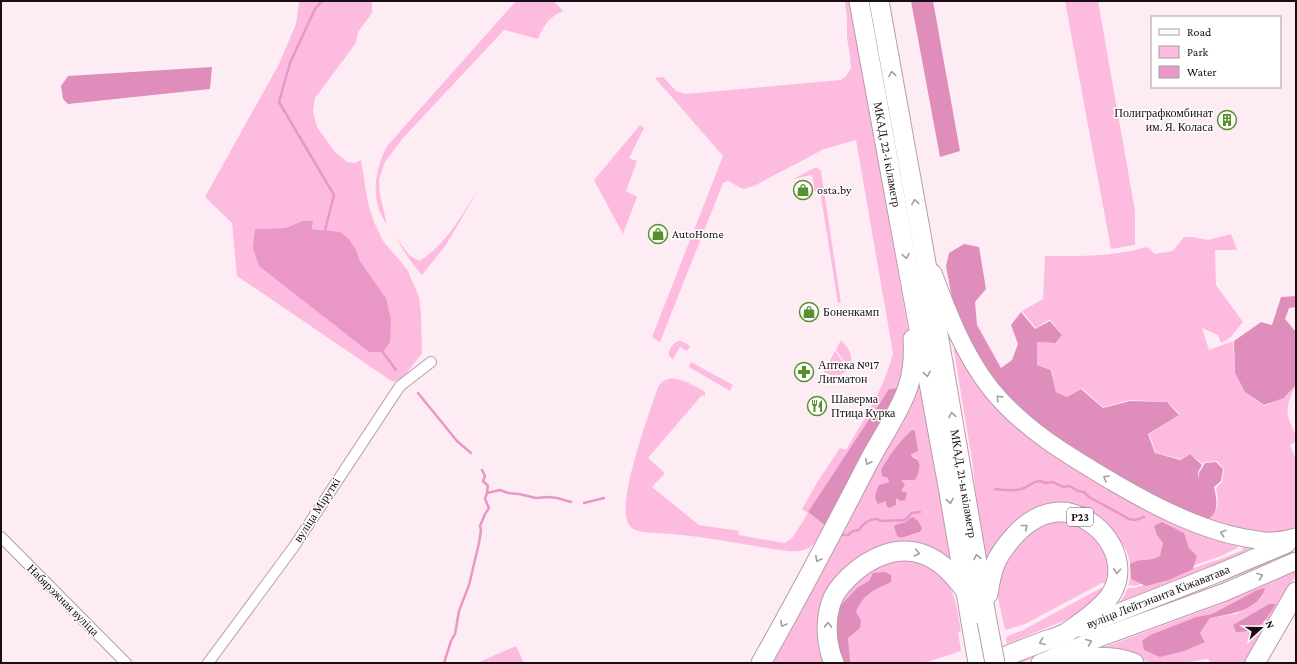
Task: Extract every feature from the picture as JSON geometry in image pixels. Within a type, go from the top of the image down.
[{"type":"highway","name":"МКАД, 22-і кіламетр","points":[[859,1],[920,301]]},
{"type":"highway","name":"МКАД, 22-і кіламетр","points":[[879,1],[922,240],[920,301]]},
{"type":"highway","name":"МКАД, 21-ы кіламетр","points":[[920,301],[967,593],[982,619],[978,663]]},
{"type":"highway","name":"МКАД, 21-ы кіламетр","points":[[920,301],[982,619],[995,663]]},
{"type":"highway","points":[[761,663],[904,399],[909,386],[920,301]]},
{"type":"highway","name":"Р23","points":[[982,619],[992,571],[999,556],[1009,542],[1031,521],[1042,515],[1053,512],[1070,513],[1090,522],[1110,541],[1114,550],[1118,568],[1115,586],[1102,606],[1065,633]]},
{"type":"highway","points":[[834,663],[827,636],[831,603],[836,592],[845,581],[856,570],[869,561],[884,554],[897,551],[910,551],[925,555],[941,564],[953,574],[967,593]]},
{"type":"highway","points":[[1256,663],[1296,592]]},
{"type":"highway","name":"вуліца Лейтэнанта Кіжаватава","points":[[990,663],[1065,633]]},
{"type":"highway","points":[[1053,663],[1102,657],[1115,658],[1134,663]]},
{"type":"main road","name":"Р23","points":[[922,240],[955,330],[972,361],[991,388],[1014,413],[1058,448],[1140,498],[1190,522],[1228,535],[1261,541],[1295,541]]},
{"type":"main road","name":"вуліца Лейтэнанта Кіжаватава","points":[[1065,633],[1216,574],[1295,541]]},
{"type":"main road","name":"вуліца Лейтэнанта Кіжаватава","points":[[1040,663],[1099,638],[1225,592],[1296,561]]},
{"type":"street","name":"вуліца Міруткі","points":[[208,663],[293,548],[400,386],[430,362]]},
{"type":"street","name":"Набярэжная вуліца","points":[[1,537],[126,663]]},
{"type":"green space","points":[[299,1],[372,1],[372,13],[358,32],[356,43],[315,98],[313,112],[317,127],[335,152],[347,162],[355,163],[361,160],[368,203],[374,222],[383,241],[407,269],[419,297],[422,353],[404,377],[393,382],[237,276],[232,223],[205,197],[279,64],[296,24]],"holes":[[[313,221],[312,229],[325,230],[356,250],[360,261],[386,298],[255,229],[286,228]]]},
{"type":"green space","points":[[516,1],[554,1],[563,11],[554,16],[548,22],[538,39],[504,30],[403,138],[385,162],[379,179],[380,195],[387,224],[379,209],[376,182],[377,172],[387,146]]},
{"type":"green space","points":[[845,1],[851,1],[909,335],[905,387],[889,389],[808,512],[826,526],[813,545],[808,548],[797,551],[789,551],[703,538],[638,531],[631,528],[629,525],[626,514],[626,498],[635,458],[648,416],[658,387],[662,382],[668,379],[685,381],[705,392],[705,397],[702,395],[648,458],[665,473],[652,487],[699,525],[739,531],[738,535],[785,543],[793,537],[808,513],[802,509],[818,481],[840,448],[846,450],[873,404],[884,380],[893,353],[856,140],[824,149],[754,186],[743,189],[728,181],[723,183],[660,342],[652,337],[723,156],[655,78],[663,77],[676,91],[685,94],[841,80],[846,76],[851,68],[847,38]]},
{"type":"green space","points":[[1065,1],[1098,1],[1135,211],[1135,245],[1111,249]]},
{"type":"green space","points":[[640,125],[644,128],[629,158],[637,161],[626,191],[637,197],[623,234],[594,180]]},
{"type":"green space","points":[[816,167],[821,171],[841,303],[838,303],[820,191],[815,191],[812,175],[793,179]]},
{"type":"green space","points":[[477,192],[446,245],[422,275],[407,256],[394,235],[409,255],[419,261],[428,255],[445,239]]},
{"type":"green space","points":[[1231,234],[1237,250],[1215,250],[1216,285],[1243,322],[1231,337],[1221,343],[1218,335],[1202,328],[1209,350],[1233,341],[1235,373],[1245,392],[1264,406],[1284,398],[1296,386],[1289,400],[1288,412],[1296,441],[1290,445],[1296,459],[1296,532],[1267,535],[1209,521],[1216,509],[1218,498],[1216,488],[1222,482],[1224,469],[1217,461],[1204,462],[1203,464],[1190,454],[1180,459],[1156,453],[1149,434],[1180,414],[1167,402],[1130,400],[1103,407],[1082,388],[1067,397],[1056,392],[1052,370],[1037,365],[1037,342],[1057,343],[1062,335],[1050,319],[1036,328],[1022,311],[1043,299],[1045,256],[1083,256],[1122,253],[1147,247],[1155,254],[1173,251],[1184,237],[1208,240]]},
{"type":"green space","points":[[841,340],[851,356],[851,364],[849,368],[836,350]]},
{"type":"green space","points":[[678,341],[684,342],[690,346],[687,351],[680,347],[673,359],[669,356],[669,351]]},
{"type":"green space","points":[[956,347],[1239,543],[1237,548],[1221,556],[1135,586],[1128,585],[1131,567],[1129,558],[1121,540],[1108,526],[1097,519],[1063,507],[988,558],[986,557],[954,351],[954,348]]},
{"type":"green space","points":[[835,351],[848,369],[840,375],[831,375],[824,372]]},
{"type":"green space","points":[[691,362],[733,385],[730,391],[689,367]]},
{"type":"green space","points":[[921,383],[950,558],[948,560],[923,550],[840,578],[830,663],[773,663]],"holes":[[[905,437],[912,457],[917,458],[905,480],[900,480],[903,488],[896,498],[886,505],[886,501],[879,485],[889,482],[886,461]],[[910,518],[919,533],[901,538],[898,524],[906,522]]]},
{"type":"green space","points":[[1053,518],[1085,526],[1110,556],[1109,584],[1102,583],[1025,624],[1005,630],[996,585],[998,572],[1018,540]]},
{"type":"green space","points":[[1246,544],[1256,546],[1232,559],[1119,605],[1128,588],[1135,588],[1223,558],[1241,551]]},
{"type":"green space","points":[[1292,550],[1293,553],[1021,663],[1012,663],[1144,610]]},
{"type":"green space","points":[[907,559],[928,566],[944,578],[949,586],[958,611],[961,631],[958,632],[961,651],[924,663],[841,663],[834,633],[841,600],[855,582],[883,563]]},
{"type":"green space","points":[[1296,571],[1296,576],[1283,594],[1245,663],[1211,663],[1208,659],[1183,663],[1149,663],[1141,658],[1102,648],[1216,606]],"holes":[[[1257,590],[1263,596],[1253,605],[1236,614],[1210,618],[1200,633],[1205,641],[1150,635],[1196,617],[1212,614]]]},
{"type":"green space","points":[[1103,587],[1107,588],[1081,614],[1007,644],[1006,637],[1023,630]]},
{"type":"green space","points":[[516,646],[524,663],[477,663]]},
{"type":"shaded area","points":[[911,1],[933,1],[960,151],[940,157]]},
{"type":"shaded area","points":[[212,67],[210,89],[68,104],[63,99],[61,86],[68,76]]},
{"type":"shaded area","points":[[964,244],[979,247],[986,289],[975,302],[977,325],[1001,368],[1012,360],[1018,344],[1011,325],[1021,312],[1035,329],[1050,321],[1062,335],[1056,343],[1037,342],[1037,365],[1051,370],[1056,392],[1067,397],[1081,389],[1103,408],[1130,401],[1167,402],[1179,415],[1148,434],[1155,453],[1180,460],[1190,454],[1202,465],[1198,472],[1198,480],[1199,473],[1205,463],[1216,462],[1223,469],[1221,481],[1214,487],[1216,507],[1213,515],[1209,519],[1204,521],[1146,493],[1061,443],[1008,398],[988,374],[955,314],[946,266],[949,253]]},
{"type":"shaded area","points":[[1296,296],[1296,307],[1289,308],[1285,319],[1296,332],[1296,385],[1284,398],[1264,405],[1245,392],[1235,373],[1234,341],[1261,322],[1272,325],[1281,297]]},
{"type":"shaded area","points":[[905,387],[826,526],[808,512],[889,389]]},
{"type":"shaded area","points":[[912,430],[915,432],[918,451],[911,454],[912,457],[918,461],[920,466],[917,477],[915,480],[901,480],[905,485],[901,491],[907,493],[905,500],[901,501],[896,498],[896,505],[889,508],[886,505],[886,501],[878,504],[875,497],[879,485],[889,482],[888,478],[882,476],[881,470],[895,448]]},
{"type":"shaded area","points":[[913,517],[918,521],[922,528],[920,532],[901,538],[897,536],[894,526],[906,522]]},
{"type":"shaded area","points":[[1162,522],[1184,533],[1189,548],[1197,556],[1193,569],[1169,580],[1146,586],[1131,579],[1130,564],[1160,556],[1163,543],[1157,535],[1154,526]]},
{"type":"shaded area","points":[[885,572],[891,575],[891,582],[870,593],[862,601],[856,612],[861,620],[860,628],[848,638],[850,662],[844,663],[839,654],[836,627],[840,606],[858,587],[869,581],[873,573]]},
{"type":"shaded area","points":[[1265,588],[1262,596],[1250,607],[1235,613],[1210,618],[1200,633],[1205,642],[1184,651],[1160,657],[1144,650],[1142,641],[1150,635],[1196,617],[1212,614],[1257,590]]},
{"type":"shaded area","points":[[1269,604],[1276,604],[1260,625],[1251,630],[1236,632],[1233,625]]},
{"type":"water","points":[[303,221],[313,221],[312,229],[340,232],[349,239],[356,250],[360,261],[386,298],[391,319],[390,342],[383,352],[369,352],[259,266],[253,248],[255,229],[286,228]]},
{"type":"waterway","points":[[322,1],[315,9],[290,63],[279,102],[334,195],[325,230],[327,233]]},
{"type":"waterway","points":[[382,351],[396,370]]},
{"type":"waterway","points":[[418,393],[457,441],[471,453]]},
{"type":"waterway","points":[[482,470],[485,476],[483,481],[488,486],[487,492]]},
{"type":"waterway","points":[[995,489],[1019,490],[1039,481],[1045,483],[1053,482],[1063,487],[1069,486],[1078,491],[1084,492],[1089,497],[1129,519],[1135,520],[1144,517]]},
{"type":"waterway","points":[[444,663],[451,641],[455,634],[459,611],[469,585],[479,543],[481,530],[480,526],[489,508],[485,499],[487,493],[500,490],[536,498],[557,498],[571,502]]},
{"type":"waterway","points":[[584,503],[604,498]]},
{"type":"waterway","points":[[843,535],[848,535],[853,531],[859,530],[864,524],[874,519],[880,521],[905,520],[912,513],[920,512]]},
{"type":"place","name":"Полиграфкомбинат им. Я. Коласа","points":[[1227,120]]},
{"type":"place","name":"osta.by","points":[[803,190]]},
{"type":"place","name":"AutoHome","points":[[658,234]]},
{"type":"place","name":"Боненкамп","points":[[809,312]]},
{"type":"place","name":"Аптека №17 Лигматон","points":[[804,372]]},
{"type":"place","name":"Шаверма Птица Курка","points":[[817,406]]}]
